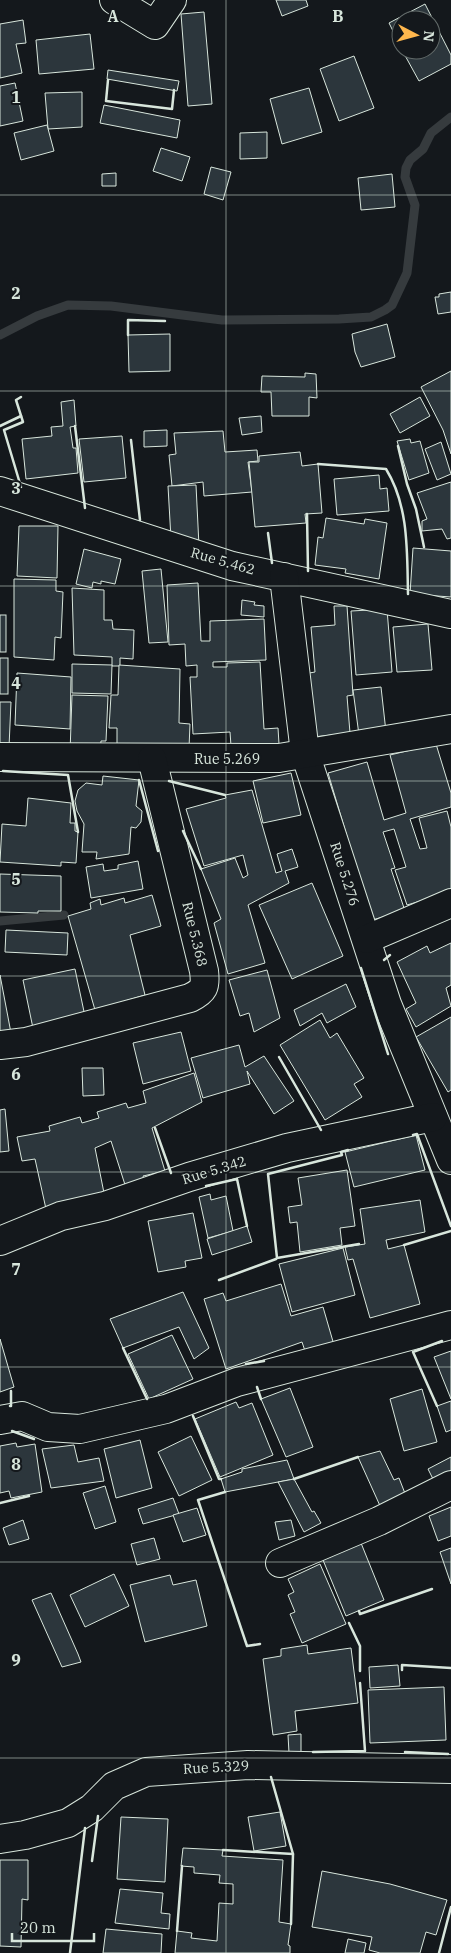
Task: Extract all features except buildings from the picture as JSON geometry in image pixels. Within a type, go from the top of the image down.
[{"type":"street","points":[[114,0],[155,25],[172,0]]},
{"type":"street","name":"Rue 5.462","points":[[0,491],[232,566],[451,614]]},
{"type":"street","name":"Rue 5.276","points":[[284,577],[305,753],[367,939],[386,1004],[451,1160]]},
{"type":"street","name":"Rue 5.269","points":[[0,757],[279,758],[451,729]]},
{"type":"street","name":"Rue 5.368","points":[[0,1045],[26,1042],[190,998],[202,992],[205,984],[204,971],[152,759]]},
{"type":"street","points":[[367,939],[451,903]]},
{"type":"street","name":"Rue 5.342","points":[[0,1241],[61,1216],[105,1206],[189,1177],[287,1148],[433,1117]]},
{"type":"street","points":[[2,1420],[22,1416],[48,1427],[80,1429],[166,1409],[237,1382],[451,1325]]},
{"type":"street","points":[[280,1563],[378,1521],[451,1486]]},
{"type":"street","name":"Rue 5.329","points":[[0,1839],[26,1835],[68,1823],[92,1808],[114,1786],[146,1772],[248,1765],[451,1769]]},
{"type":"waterway","points":[[0,335],[37,316],[68,305],[111,306],[222,320],[371,317],[392,305],[407,273],[415,205],[405,177],[406,168],[410,160],[423,149],[431,133],[451,117]]},
{"type":"waterway","points":[[0,921],[64,915]]},
{"type":"wall","points":[[108,80],[106,101],[172,109],[174,90]]},
{"type":"wall","points":[[128,335],[128,320],[165,321]]},
{"type":"wall","points":[[21,397],[16,400],[23,422],[4,430],[21,487]]},
{"type":"wall","points":[[0,426],[21,416]]},
{"type":"wall","points":[[75,426],[85,508]]},
{"type":"wall","points":[[131,440],[140,520]]},
{"type":"wall","points":[[398,446],[407,484],[416,509],[424,547]]},
{"type":"wall","points":[[318,464],[386,469],[394,483],[403,514],[407,546],[408,594]]},
{"type":"wall","points":[[307,514],[308,571]]},
{"type":"wall","points":[[268,533],[272,563]]},
{"type":"wall","points":[[3,771],[68,775],[78,832]]},
{"type":"wall","points":[[139,780],[158,851]]},
{"type":"wall","points":[[169,781],[225,795]]},
{"type":"wall","points":[[183,831],[201,869]]},
{"type":"wall","points":[[384,960],[390,955]]},
{"type":"wall","points":[[361,968],[388,1054]]},
{"type":"wall","points":[[279,1057],[321,1130]]},
{"type":"wall","points":[[155,1128],[171,1173]]},
{"type":"wall","points":[[413,1135],[417,1134],[451,1226]]},
{"type":"wall","points":[[348,1150],[341,1152],[342,1155],[268,1174],[277,1258],[359,1244]]},
{"type":"wall","points":[[206,1186],[237,1179],[247,1226]]},
{"type":"wall","points":[[404,1245],[451,1231]]},
{"type":"wall","points":[[219,1280],[276,1259]]},
{"type":"wall","points":[[437,1406],[413,1352],[442,1341]]},
{"type":"wall","points":[[123,1348],[147,1399]]},
{"type":"wall","points":[[246,1364],[264,1361]]},
{"type":"wall","points":[[257,1387],[261,1399]]},
{"type":"wall","points":[[10,1406],[11,1391]]},
{"type":"wall","points":[[193,1416],[219,1479],[221,1479]]},
{"type":"wall","points":[[12,1431],[34,1439]]},
{"type":"wall","points":[[294,1479],[358,1457]]},
{"type":"wall","points":[[225,1492],[198,1500],[247,1646],[260,1644]]},
{"type":"wall","points":[[0,1503],[29,1496]]},
{"type":"wall","points":[[359,1611],[360,1614],[432,1589]]},
{"type":"wall","points":[[349,1623],[360,1646],[360,1671]]},
{"type":"wall","points":[[402,1670],[402,1665],[451,1668]]},
{"type":"wall","points":[[313,1752],[365,1751],[360,1683]]},
{"type":"wall","points":[[405,1752],[448,1754]]},
{"type":"wall","points":[[271,1777],[293,1854],[291,1924]]},
{"type":"wall","points":[[92,1861],[98,1816]]},
{"type":"wall","points":[[70,1953],[85,1828]]},
{"type":"wall","points":[[223,1850],[293,1854]]},
{"type":"wall","points":[[177,1931],[182,1866]]},
{"type":"wall","points":[[439,1953],[451,1907]]}]
